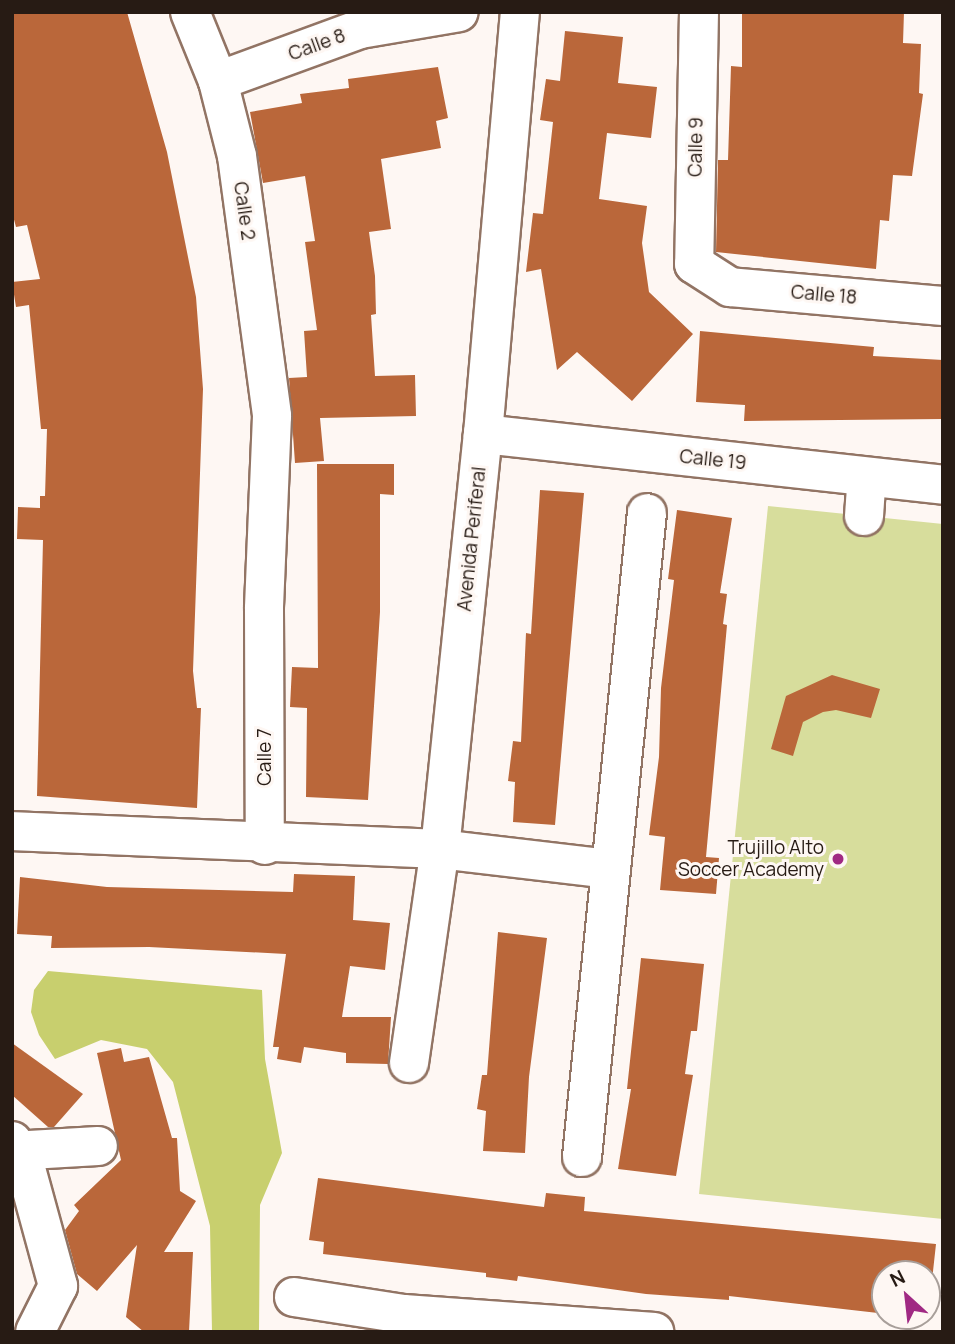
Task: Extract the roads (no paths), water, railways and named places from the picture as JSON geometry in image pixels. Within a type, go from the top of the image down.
[{"type":"street","name":"Calle 2","points":[[190,12],[218,81],[237,156],[272,416]]},
{"type":"street","name":"Calle 8","points":[[218,81],[360,29],[459,12]]},
{"type":"street","name":"Avenida Periferal","points":[[409,1063],[440,849],[483,434],[520,12]]},
{"type":"street","name":"Calle 9","points":[[699,12],[694,264],[709,273]]},
{"type":"street","name":"Calle 18","points":[[709,273],[730,287],[943,306]]},
{"type":"street","name":"Calle 7","points":[[265,845],[264,609],[272,416]]},
{"type":"street","name":"Calle 19","points":[[483,434],[943,485]]},
{"type":"street","points":[[864,516],[867,477]]},
{"type":"street","points":[[582,1157],[647,513]]},
{"type":"street","points":[[12,831],[265,845],[440,849],[611,869]]},
{"type":"street","points":[[35,1332],[58,1286],[15,1149],[98,1146]]},
{"type":"street","points":[[294,1297],[404,1314],[512,1325],[654,1332]]},
{"type":"place","name":"Trujillo Alto Soccer Academy","points":[[838,859]]}]
